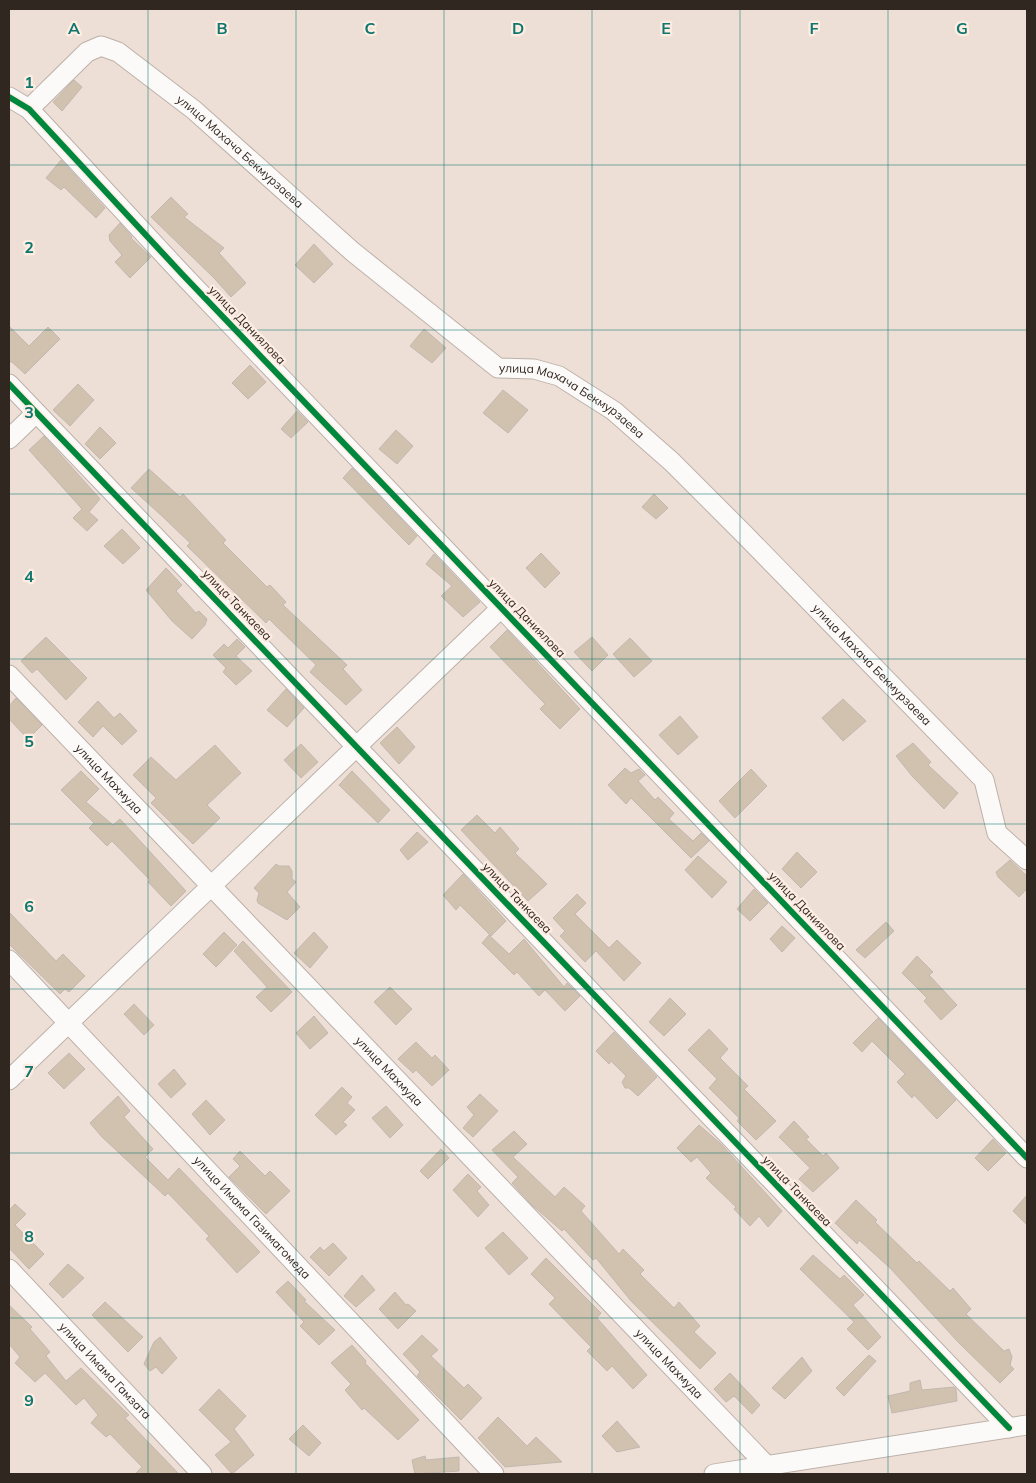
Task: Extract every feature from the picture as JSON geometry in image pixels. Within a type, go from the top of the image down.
[{"type":"street","name":"улица Махача Бекмурзаева","points":[[29,109],[87,52],[101,46],[118,52],[194,110],[353,252],[498,368],[534,369],[559,376],[614,411],[672,462],[984,780],[996,833],[1027,860]]},
{"type":"street","name":"улица Даниялова","points":[[9,97],[29,109],[182,274],[1027,1158]]},
{"type":"street","name":"улица Танкаева","points":[[9,384],[357,746],[1018,1427]]},
{"type":"street","points":[[9,439],[36,412]]},
{"type":"street","points":[[9,1080],[502,607]]},
{"type":"street","name":"улица Махмуда","points":[[9,675],[768,1467]]},
{"type":"street","name":"улица Имама Газимагомеда","points":[[9,960],[494,1474]]},
{"type":"street","name":"улица Имама Гамзата","points":[[9,1268],[202,1474]]},
{"type":"street","points":[[714,1474],[1018,1427]]},
{"type":"building","points":[[74,80],[82,87],[62,111],[53,102]]},
{"type":"building","points":[[61,160],[105,208],[96,218],[64,187],[61,190],[46,178]]},
{"type":"building","points":[[171,197],[188,214],[184,217],[224,248],[219,253],[246,283],[231,297],[151,217]]},
{"type":"building","points":[[120,223],[131,238],[151,257],[130,278],[115,262],[122,255],[110,241],[109,235]]},
{"type":"building","points":[[314,244],[333,264],[314,283],[295,265]]},
{"type":"building","points":[[9,326],[29,346],[48,327],[60,339],[25,374],[12,362],[9,362]]},
{"type":"building","points":[[424,329],[446,348],[432,363],[410,346]]},
{"type":"building","points":[[250,365],[266,382],[248,399],[232,383]]},
{"type":"building","points":[[78,384],[94,400],[70,426],[53,410]]},
{"type":"building","points":[[503,390],[528,410],[508,433],[483,413]]},
{"type":"building","points":[[297,411],[308,422],[291,438],[281,429]]},
{"type":"building","points":[[100,427],[116,443],[100,459],[85,444]]},
{"type":"building","points":[[396,430],[413,446],[397,464],[379,449]]},
{"type":"building","points":[[44,436],[100,499],[89,512],[98,520],[87,531],[73,518],[82,509],[29,450]]},
{"type":"building","points":[[352,468],[417,536],[409,545],[343,478]]},
{"type":"building","points":[[149,469],[180,497],[183,494],[226,540],[223,543],[267,587],[270,585],[286,602],[283,605],[347,665],[343,669],[362,690],[346,705],[310,672],[316,665],[269,619],[266,623],[187,546],[190,543],[131,488]]},
{"type":"building","points":[[654,494],[668,508],[656,519],[642,507]]},
{"type":"building","points":[[122,529],[140,548],[123,564],[104,546]]},
{"type":"building","points":[[541,553],[560,573],[545,588],[526,568]]},
{"type":"building","points":[[434,554],[480,602],[463,617],[441,596],[452,586],[426,564]]},
{"type":"building","points":[[166,568],[182,585],[176,591],[196,613],[199,611],[207,619],[205,625],[192,639],[172,621],[146,590]]},
{"type":"building","points":[[507,630],[580,709],[560,729],[540,709],[545,704],[490,647]]},
{"type":"building","points":[[46,637],[87,678],[66,700],[37,669],[32,673],[21,661]]},
{"type":"building","points":[[592,637],[608,655],[592,671],[574,652]]},
{"type":"building","points":[[630,638],[652,661],[634,677],[613,654]]},
{"type":"building","points":[[237,639],[245,647],[236,656],[252,671],[236,685],[223,672],[226,668],[213,655],[224,644],[228,648]]},
{"type":"building","points":[[286,689],[304,708],[287,727],[267,710]]},
{"type":"building","points":[[16,698],[42,725],[28,739],[9,719],[9,706]]},
{"type":"building","points":[[843,699],[866,721],[843,741],[822,718]]},
{"type":"building","points":[[98,701],[114,718],[120,713],[137,731],[122,745],[103,726],[93,737],[78,722]]},
{"type":"building","points":[[680,716],[698,737],[678,755],[659,735]]},
{"type":"building","points":[[397,727],[415,747],[399,764],[380,743]]},
{"type":"building","points":[[913,743],[931,762],[928,765],[958,793],[944,809],[912,776],[896,756]]},
{"type":"building","points":[[301,744],[318,762],[301,778],[284,760]]},
{"type":"building","points":[[215,745],[241,773],[207,805],[220,818],[193,844],[151,803],[156,798],[133,775],[151,757],[176,780]]},
{"type":"building","points":[[625,768],[631,773],[639,769],[645,775],[638,781],[655,800],[658,797],[674,813],[669,819],[693,841],[701,833],[709,841],[691,858],[631,798],[626,804],[608,785]]},
{"type":"building","points":[[751,769],[767,786],[735,818],[719,801]]},
{"type":"building","points":[[81,771],[99,789],[86,802],[113,825],[120,819],[186,891],[171,906],[148,882],[150,880],[112,841],[107,846],[89,828],[94,823],[61,790]]},
{"type":"building","points":[[352,771],[390,810],[378,823],[339,785]]},
{"type":"building","points":[[477,815],[495,833],[500,827],[519,849],[515,853],[547,884],[528,901],[461,830]]},
{"type":"building","points":[[417,832],[428,842],[408,860],[400,850]]},
{"type":"building","points":[[797,852],[817,872],[801,888],[782,869]]},
{"type":"building","points":[[698,856],[727,882],[712,898],[685,870]]},
{"type":"building","points":[[1010,860],[1027,876],[1027,889],[1019,897],[998,877],[996,872]]},
{"type":"building","points":[[276,864],[279,866],[289,866],[292,871],[292,879],[296,882],[287,892],[300,907],[287,920],[258,903],[259,893],[254,888]]},
{"type":"building","points":[[463,874],[506,921],[491,936],[460,905],[456,910],[443,895]]},
{"type":"building","points":[[754,889],[768,903],[750,921],[737,909]]},
{"type":"building","points":[[577,894],[586,903],[575,914],[609,948],[617,940],[641,963],[624,981],[596,951],[585,962],[560,936],[565,931],[553,918]]},
{"type":"building","points":[[9,912],[56,961],[63,954],[85,976],[69,992],[65,989],[60,994],[9,944]]},
{"type":"building","points":[[886,922],[894,931],[865,958],[856,950]]},
{"type":"building","points":[[782,926],[795,938],[782,952],[770,939]]},
{"type":"building","points":[[224,932],[237,945],[216,967],[203,954]]},
{"type":"building","points":[[314,932],[328,947],[310,968],[294,953]]},
{"type":"building","points":[[489,935],[509,954],[524,939],[564,987],[567,983],[580,996],[565,1011],[545,990],[539,996],[517,972],[514,975],[482,943]]},
{"type":"building","points":[[243,941],[292,992],[271,1012],[256,997],[267,987],[234,951]]},
{"type":"building","points":[[917,956],[933,972],[929,975],[957,1005],[941,1020],[924,1001],[927,998],[902,973]]},
{"type":"building","points":[[390,987],[412,1009],[396,1025],[374,1002]]},
{"type":"building","points":[[670,998],[686,1014],[664,1036],[649,1022]]},
{"type":"building","points":[[134,1004],[154,1025],[144,1035],[124,1014]]},
{"type":"building","points":[[314,1016],[328,1033],[310,1049],[296,1033]]},
{"type":"building","points":[[878,1018],[956,1100],[937,1119],[914,1095],[912,1098],[897,1082],[905,1074],[872,1041],[862,1052],[853,1043]]},
{"type":"building","points":[[709,1029],[728,1049],[720,1058],[748,1086],[744,1089],[776,1121],[756,1140],[737,1121],[739,1118],[709,1088],[717,1079],[688,1050]]},
{"type":"building","points":[[614,1032],[657,1077],[638,1096],[629,1088],[625,1088],[622,1082],[626,1076],[611,1061],[609,1064],[596,1051]]},
{"type":"building","points":[[416,1042],[432,1058],[435,1055],[449,1070],[432,1086],[416,1070],[413,1073],[398,1059]]},
{"type":"building","points":[[69,1053],[85,1069],[64,1089],[48,1073]]},
{"type":"building","points":[[174,1069],[186,1084],[171,1098],[158,1084]]},
{"type":"building","points":[[342,1087],[352,1097],[347,1103],[355,1110],[343,1122],[347,1125],[336,1135],[315,1115]]},
{"type":"building","points":[[480,1094],[498,1111],[473,1137],[463,1128],[474,1115],[467,1107]]},
{"type":"building","points":[[118,1096],[130,1111],[124,1117],[153,1149],[145,1157],[168,1180],[179,1168],[260,1252],[237,1273],[206,1239],[209,1236],[168,1193],[165,1196],[102,1137],[90,1123]]},
{"type":"building","points":[[206,1100],[225,1120],[210,1135],[192,1114]]},
{"type":"building","points":[[386,1106],[403,1125],[390,1138],[372,1118]]},
{"type":"building","points":[[794,1121],[809,1137],[806,1139],[823,1156],[826,1153],[839,1168],[813,1192],[799,1179],[810,1168],[779,1137]]},
{"type":"building","points":[[699,1125],[721,1144],[782,1211],[768,1227],[759,1216],[750,1226],[734,1209],[736,1207],[706,1178],[711,1173],[697,1157],[691,1162],[677,1148]]},
{"type":"building","points":[[514,1131],[527,1144],[513,1157],[555,1197],[564,1187],[585,1206],[581,1211],[619,1254],[623,1249],[644,1270],[640,1274],[674,1308],[679,1302],[700,1326],[694,1332],[716,1353],[700,1369],[631,1301],[596,1258],[593,1260],[564,1229],[562,1231],[532,1205],[512,1183],[518,1177],[492,1150]]},
{"type":"building","points":[[993,1139],[1006,1153],[988,1171],[975,1158]]},
{"type":"building","points":[[441,1149],[449,1158],[428,1179],[420,1171]]},
{"type":"building","points":[[240,1151],[265,1176],[270,1171],[290,1191],[266,1214],[229,1177],[240,1166],[233,1159]]},
{"type":"building","points":[[468,1174],[481,1187],[477,1191],[489,1205],[478,1217],[453,1190]]},
{"type":"building","points":[[1027,1195],[1027,1225],[1013,1211]]},
{"type":"building","points":[[856,1200],[877,1220],[875,1222],[917,1263],[919,1261],[950,1291],[953,1288],[971,1309],[966,1314],[1004,1351],[1009,1349],[1012,1357],[1010,1365],[1014,1369],[1000,1383],[958,1342],[890,1268],[859,1240],[857,1244],[835,1223]]},
{"type":"building","points":[[15,1204],[26,1214],[15,1225],[44,1254],[29,1269],[9,1248],[9,1210]]},
{"type":"building","points":[[503,1232],[528,1258],[509,1275],[485,1248]]},
{"type":"building","points":[[333,1243],[347,1258],[329,1276],[310,1257],[320,1247],[324,1251]]},
{"type":"building","points":[[813,1255],[840,1279],[844,1275],[864,1295],[853,1305],[881,1337],[868,1350],[847,1329],[854,1322],[800,1269]]},
{"type":"building","points":[[546,1258],[601,1313],[597,1318],[647,1375],[633,1389],[612,1366],[607,1371],[587,1351],[591,1347],[549,1304],[555,1298],[531,1274]]},
{"type":"building","points":[[68,1264],[84,1278],[63,1298],[49,1284]]},
{"type":"building","points":[[362,1275],[375,1290],[356,1307],[344,1296]]},
{"type":"building","points":[[288,1281],[306,1300],[304,1301],[335,1330],[319,1345],[300,1326],[304,1322],[276,1292]]},
{"type":"building","points":[[395,1292],[406,1305],[408,1304],[416,1311],[398,1329],[379,1309]]},
{"type":"building","points":[[105,1302],[143,1337],[128,1352],[92,1315]]},
{"type":"building","points":[[9,1305],[32,1327],[30,1329],[50,1352],[46,1356],[66,1381],[81,1368],[129,1415],[125,1418],[179,1474],[135,1474],[142,1467],[110,1434],[106,1437],[91,1423],[98,1415],[84,1398],[76,1405],[45,1373],[35,1382],[15,1363],[20,1357],[9,1344]]},
{"type":"building","points":[[422,1335],[438,1350],[431,1356],[464,1388],[468,1384],[482,1398],[461,1420],[417,1376],[420,1372],[403,1354]]},
{"type":"building","points":[[160,1337],[177,1358],[162,1374],[156,1367],[150,1371],[144,1364],[154,1342]]},
{"type":"building","points":[[352,1345],[366,1361],[365,1363],[419,1420],[398,1440],[364,1408],[362,1410],[345,1390],[351,1384],[331,1363]]},
{"type":"building","points":[[869,1355],[876,1361],[844,1396],[836,1388]]},
{"type":"building","points":[[802,1357],[812,1371],[785,1399],[772,1388]]},
{"type":"building","points":[[730,1373],[760,1405],[752,1414],[734,1396],[726,1402],[714,1389]]},
{"type":"building","points":[[920,1380],[922,1390],[954,1387],[956,1389],[957,1401],[892,1413],[888,1396],[910,1391],[910,1383]]},
{"type":"building","points":[[219,1389],[246,1416],[234,1429],[254,1455],[232,1474],[215,1455],[231,1442],[199,1410]]},
{"type":"building","points":[[498,1417],[527,1446],[536,1437],[562,1462],[505,1467],[478,1438]]},
{"type":"building","points":[[617,1421],[640,1447],[617,1452],[602,1436]]},
{"type":"building","points":[[303,1425],[321,1443],[309,1456],[289,1439]]},
{"type":"building","points":[[425,1456],[426,1460],[459,1457],[459,1471],[415,1474],[412,1460]]},
{"type":"cycle path","points":[[9,97],[29,109],[182,274],[1027,1158]]},
{"type":"cycle path","points":[[9,384],[1009,1428]]}]
